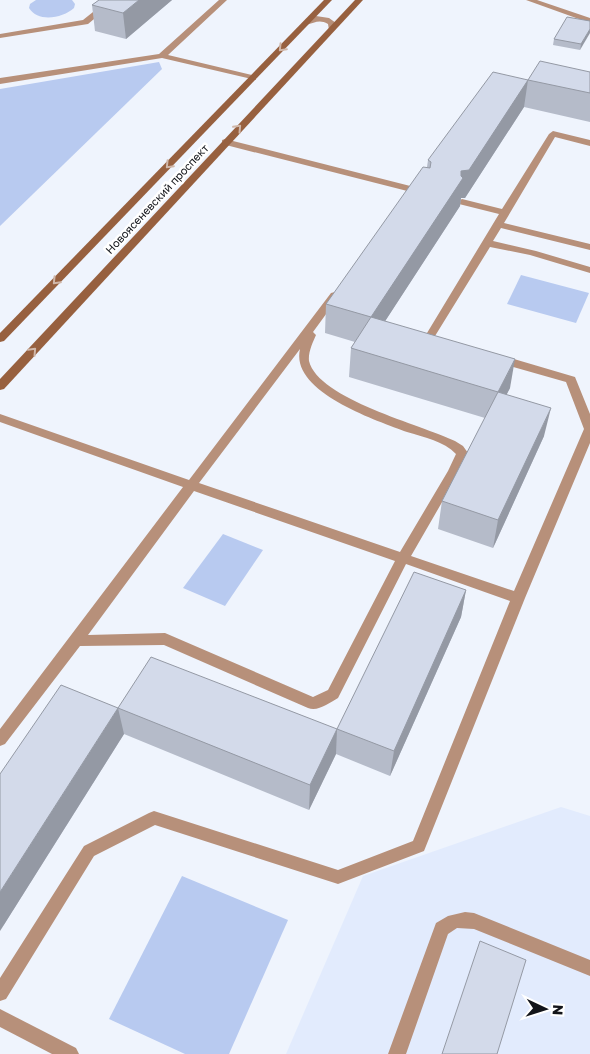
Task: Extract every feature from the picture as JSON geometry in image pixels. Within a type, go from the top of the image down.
[{"type":"street","points":[[0,36],[85,22],[113,0]]},
{"type":"street","points":[[162,56],[224,0]]},
{"type":"street","name":"Новоясеневский проспект","points":[[0,339],[328,0]]},
{"type":"street","name":"Новоясеневский проспект","points":[[0,386],[359,0]]},
{"type":"street","points":[[530,0],[590,21]]},
{"type":"street","points":[[306,23],[314,19],[325,19],[332,23],[332,28]]},
{"type":"street","points":[[0,81],[162,56],[253,78]]},
{"type":"street","points":[[458,346],[429,338],[553,134],[590,143]]},
{"type":"street","points":[[225,142],[423,192]]},
{"type":"street","points":[[462,202],[506,213]]},
{"type":"street","points":[[498,224],[590,247]]},
{"type":"street","points":[[487,243],[532,253],[590,270]]},
{"type":"street","points":[[0,740],[191,485],[317,321],[344,282]]},
{"type":"street","points":[[76,641],[165,639],[313,704],[333,694],[403,558],[454,471],[462,453],[459,448],[443,440],[368,413],[317,383],[304,361],[306,345],[317,321]]},
{"type":"street","points":[[0,993],[89,851],[154,818],[338,877],[419,846],[518,598],[590,429],[571,380],[486,355]]},
{"type":"street","points":[[0,418],[518,598]]},
{"type":"street","points":[[397,1054],[442,929],[452,920],[463,918],[474,921],[590,968]]},
{"type":"street","points":[[0,1018],[70,1054]]},
{"type":"shaded area","points":[[36,0],[72,0],[75,4],[74,8],[64,14],[44,17],[33,13],[29,8],[30,4]]},
{"type":"shaded area","points":[[159,62],[162,69],[0,226],[0,89]]},
{"type":"shaded area","points":[[521,275],[589,293],[576,323],[507,304]]},
{"type":"shaded area","points":[[223,534],[263,550],[225,606],[183,588]]},
{"type":"shaded area","points":[[561,807],[590,816],[590,1054],[286,1054],[363,876]]},
{"type":"shaded area","points":[[182,876],[288,920],[229,1054],[185,1054],[109,1019]]},
{"type":"building","points":[[99,0],[139,0],[123,13],[92,5]]},
{"type":"building","points":[[567,17],[590,21],[590,29],[581,44],[554,39]]},
{"type":"building","points":[[540,61],[590,72],[590,93],[528,80]]},
{"type":"building","points":[[493,72],[528,80],[469,170],[461,171],[463,178],[371,317],[326,304],[423,167],[430,168],[431,162],[428,160]]},
{"type":"building","points":[[371,317],[515,359],[498,392],[351,348]]},
{"type":"building","points":[[498,392],[551,408],[498,520],[442,501]]},
{"type":"building","points":[[414,572],[466,590],[394,751],[337,729]]},
{"type":"building","points":[[151,657],[337,729],[310,785],[118,708]]},
{"type":"building","points":[[61,685],[118,708],[0,892],[0,774]]},
{"type":"building","points":[[480,941],[526,960],[497,1054],[442,1054]]}]
